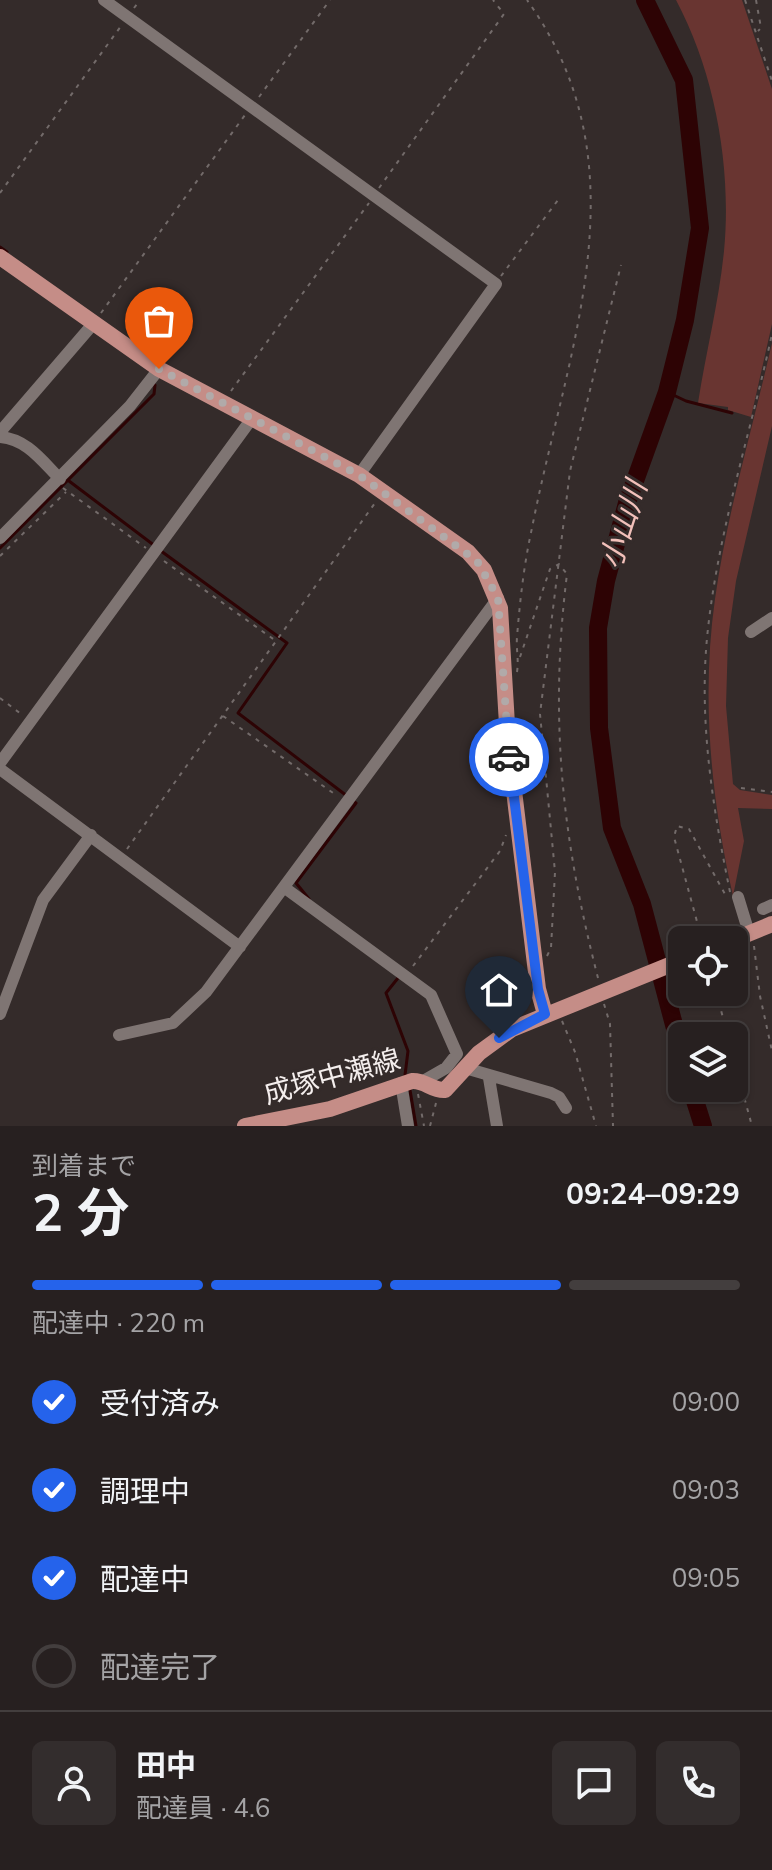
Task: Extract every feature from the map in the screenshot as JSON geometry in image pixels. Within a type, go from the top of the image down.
[{"type":"main road","points":[[0,257],[159,369],[359,475],[468,552],[484,570],[498,598],[508,741],[535,959],[558,1011]]},
{"type":"main road","points":[[748,936],[772,924]]},
{"type":"main road","name":"成塚中瀬線","points":[[245,1126],[330,1109],[414,1081],[441,1091],[449,1088],[465,1068],[499,1038],[668,966]]},
{"type":"street","points":[[104,0],[496,284],[359,475]]},
{"type":"street","points":[[61,485],[28,446],[0,434],[93,324]]},
{"type":"street","points":[[0,538],[61,485],[159,369]]},
{"type":"street","points":[[240,947],[119,860],[0,766],[253,417]]},
{"type":"street","points":[[119,1035],[173,1023],[206,992],[498,598]]},
{"type":"street","points":[[751,632],[772,618]]},
{"type":"street","points":[[0,1014],[43,900],[91,835]]},
{"type":"street","points":[[285,888],[431,995],[457,1050],[446,1068],[414,1081],[408,1126]]},
{"type":"street","points":[[738,897],[743,926]]},
{"type":"street","points":[[465,1068],[489,1078],[551,1093],[559,1097],[566,1108]]},
{"type":"street","points":[[489,1078],[497,1126]]},
{"type":"path","points":[[93,324],[330,0]]},
{"type":"path","points":[[223,402],[504,14],[493,0]]},
{"type":"path","points":[[527,0],[572,81],[584,119],[593,196],[589,266],[526,558],[518,625],[519,657],[524,653],[550,569],[559,564]]},
{"type":"path","points":[[745,0],[772,81]]},
{"type":"path","points":[[756,0],[761,28],[756,32]]},
{"type":"path","points":[[0,193],[127,18]]},
{"type":"path","points":[[496,284],[558,200]]},
{"type":"path","points":[[535,959],[544,958],[551,948],[554,858],[540,714],[570,471],[621,265]]},
{"type":"path","points":[[698,926],[674,832],[682,825],[689,829],[731,900],[712,792],[707,735],[707,640],[725,535],[772,334]]},
{"type":"path","points":[[0,556],[61,485],[277,641]]},
{"type":"path","points":[[119,860],[382,492]]},
{"type":"path","points":[[559,564],[567,574],[558,683],[561,785],[571,865],[599,981]]},
{"type":"path","points":[[0,698],[31,721]]},
{"type":"path","points":[[222,716],[346,802]]},
{"type":"path","points":[[741,788],[772,792]]},
{"type":"path","points":[[406,977],[500,851]]},
{"type":"path","points":[[748,950],[772,1051]]},
{"type":"path","points":[[602,995],[610,1024],[613,1126]]},
{"type":"path","points":[[558,1011],[575,1052],[596,1126]]},
{"type":"path","points":[[414,1081],[424,1126]]},
{"type":"path","points":[[430,1126],[441,1091]]},
{"type":"path","points":[[745,1102],[752,1126]]},
{"type":"shaded area","points":[[676,0],[742,0],[772,89],[772,324],[751,417],[728,410],[728,407],[698,403],[722,270],[725,187],[723,154],[710,90],[690,28]]},
{"type":"shaded area","points":[[772,343],[772,426],[736,581],[728,638],[726,706],[733,784],[740,790],[772,795],[772,809],[738,808],[744,841],[733,896],[719,822],[710,748],[711,636],[726,535]]},
{"type":"waterway","name":"小山川","points":[[645,0],[684,80],[700,228],[685,320],[667,392],[627,503],[606,581],[598,628],[599,728],[612,828],[642,904],[673,1022]]},
{"type":"waterway","points":[[0,247],[7,252]]},
{"type":"waterway","points":[[0,548],[154,394],[155,385]]},
{"type":"waterway","points":[[667,392],[686,401],[732,413]]},
{"type":"waterway","points":[[69,481],[155,546]]},
{"type":"waterway","points":[[161,551],[287,643],[238,713],[347,796]]},
{"type":"waterway","points":[[309,899],[296,883],[356,803],[353,801]]},
{"type":"waterway","points":[[398,978],[386,993],[408,1051],[405,1075]]},
{"type":"waterway","points":[[410,1090],[416,1126]]},
{"type":"waterway","name":"小山川","points":[[695,1102],[703,1126]]},
{"type":"way so far","points":[[159,369],[359,475],[477,561],[490,579],[498,598],[509,757]]},
{"type":"route","points":[[499,1038],[545,1014],[538,989],[509,757]]}]
